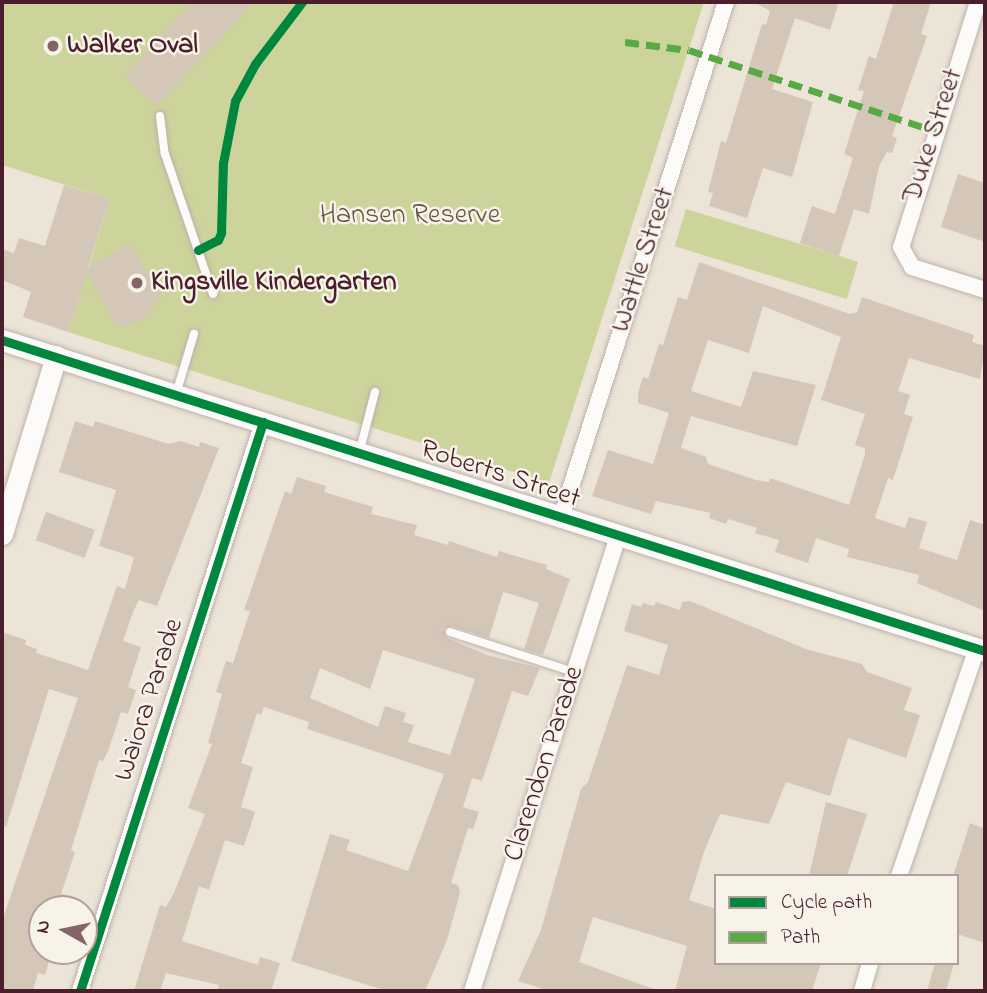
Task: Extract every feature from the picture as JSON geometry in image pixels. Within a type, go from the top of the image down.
[{"type":"street","name":"Wattle Street","points":[[561,518],[726,2]]},
{"type":"street","name":"Duke Street","points":[[978,2],[901,239],[902,254],[912,267],[985,290]]},
{"type":"street","name":"Roberts Street","points":[[2,340],[981,649]]},
{"type":"street","points":[[2,534],[56,356]]},
{"type":"street","name":"Waiora Parade","points":[[80,991],[263,422]]},
{"type":"street","name":"Clarendon Parade","points":[[472,991],[618,536]]},
{"type":"street","points":[[900,874],[981,649]]},
{"type":"street","points":[[862,991],[869,965]]},
{"type":"lane","points":[[160,116],[164,154],[212,294]]},
{"type":"lane","points":[[176,394],[194,334]]},
{"type":"lane","points":[[359,453],[375,392]]},
{"type":"lane","points":[[450,632],[574,672]]},
{"type":"green space","name":"Hansen Reserve","points":[[2,2],[704,2],[549,483],[68,332],[110,199],[2,165]]},
{"type":"green space","points":[[686,209],[858,262],[847,299],[675,246]]},
{"type":"building","points":[[192,2],[254,2],[157,106],[124,76]]},
{"type":"building","points":[[754,2],[839,2],[830,30],[795,18],[772,89],[813,102],[792,177],[763,168],[747,218],[709,206],[713,193],[708,192],[721,141],[726,143],[762,24],[766,25],[770,11]]},
{"type":"building","points":[[894,2],[931,2],[921,34],[927,36],[892,136],[897,138],[892,153],[887,152],[879,166],[869,214],[854,209],[839,256],[800,243],[812,206],[835,214],[853,158],[844,154],[864,91],[858,90],[869,56],[876,59]]},
{"type":"building","points":[[958,174],[985,183],[985,242],[941,227]]},
{"type":"building","points":[[64,185],[110,199],[88,267],[130,244],[163,297],[153,303],[150,314],[126,327],[115,324],[87,273],[68,332],[23,317],[31,292],[2,280],[2,249],[14,253],[19,238],[45,246]]},
{"type":"building","points":[[699,262],[850,314],[857,312],[862,297],[974,335],[972,342],[985,346],[980,379],[909,358],[898,391],[910,395],[904,414],[913,417],[893,480],[888,478],[875,518],[905,528],[909,517],[927,522],[919,548],[957,560],[970,520],[985,525],[985,611],[917,583],[919,575],[847,557],[849,549],[816,538],[808,563],[775,552],[779,540],[755,533],[757,528],[728,519],[726,524],[709,518],[711,513],[656,501],[651,514],[592,496],[608,450],[653,464],[669,413],[638,403],[638,393],[643,377],[648,379],[659,344],[663,345],[678,297],[687,300]],"holes":[[[763,306],[841,337],[821,400],[865,414],[855,445],[865,448],[865,454],[849,505],[770,478],[769,482],[756,480],[708,464],[706,457],[681,448],[691,416],[797,446],[816,385],[753,371],[741,407],[691,391],[708,340],[749,353]]]},
{"type":"building","points":[[75,421],[93,427],[95,421],[169,444],[181,441],[199,447],[200,442],[219,448],[157,606],[139,600],[123,641],[141,647],[128,687],[136,690],[128,714],[121,712],[108,751],[103,761],[99,760],[71,850],[75,852],[61,894],[66,895],[28,895],[28,965],[48,965],[45,975],[38,973],[33,991],[2,991],[2,921],[78,698],[49,689],[6,827],[2,826],[2,632],[26,640],[25,645],[37,649],[36,653],[88,670],[117,586],[125,589],[134,557],[99,546],[116,490],[59,472]]},
{"type":"building","points":[[297,477],[326,486],[324,492],[373,507],[371,514],[417,525],[414,535],[448,545],[449,541],[497,557],[499,551],[547,565],[546,569],[570,579],[543,655],[524,649],[539,603],[507,593],[503,592],[489,638],[452,626],[444,629],[447,638],[487,655],[540,668],[528,696],[512,691],[482,781],[472,778],[463,807],[479,812],[473,829],[468,828],[451,883],[458,885],[460,893],[447,940],[425,991],[387,991],[291,961],[330,834],[350,840],[346,850],[408,871],[444,774],[307,729],[309,722],[264,707],[261,715],[257,713],[241,763],[253,767],[241,807],[255,812],[244,846],[225,840],[209,890],[199,886],[182,941],[258,965],[260,957],[280,963],[271,991],[217,991],[219,985],[166,973],[160,991],[134,991],[160,905],[166,907],[174,893],[205,814],[188,808],[212,744],[208,743],[222,694],[216,692],[226,661],[233,663],[250,611],[244,610],[285,491],[291,494]],"holes":[[[383,650],[475,679],[450,755],[408,742],[414,725],[403,722],[406,713],[385,706],[378,727],[310,698],[320,668],[370,689]]]},
{"type":"building","points":[[46,512],[95,530],[85,558],[36,540]]},
{"type":"building","points":[[690,601],[806,649],[862,664],[867,672],[912,688],[904,710],[920,715],[906,758],[848,738],[830,796],[786,782],[769,824],[720,814],[704,852],[689,900],[714,908],[714,965],[820,965],[812,991],[675,991],[687,946],[593,917],[579,962],[659,991],[550,991],[518,981],[541,930],[581,789],[588,782],[627,665],[659,675],[668,645],[624,631],[632,604],[641,607],[643,603],[654,606],[656,602],[680,610],[682,602]]},
{"type":"building","points":[[826,802],[867,814],[848,874],[809,874]]},
{"type":"building","points":[[970,823],[985,829],[985,943],[959,935],[959,874],[954,874]]},
{"type":"building","points":[[934,965],[953,965],[946,991],[927,991]]},
{"type":"marked path","points":[[625,42],[689,50],[936,131]]},
{"type":"cycle path","points":[[198,250],[218,240],[221,233],[223,163],[235,101],[255,64],[302,2]]},
{"type":"cycle path","points":[[2,340],[985,651]]},
{"type":"cycle path","points":[[80,991],[263,422]]},
{"type":"place","name":"Walker Oval","points":[[53,46]]},
{"type":"place","name":"Kingsville Kindergarten","points":[[137,283]]}]
